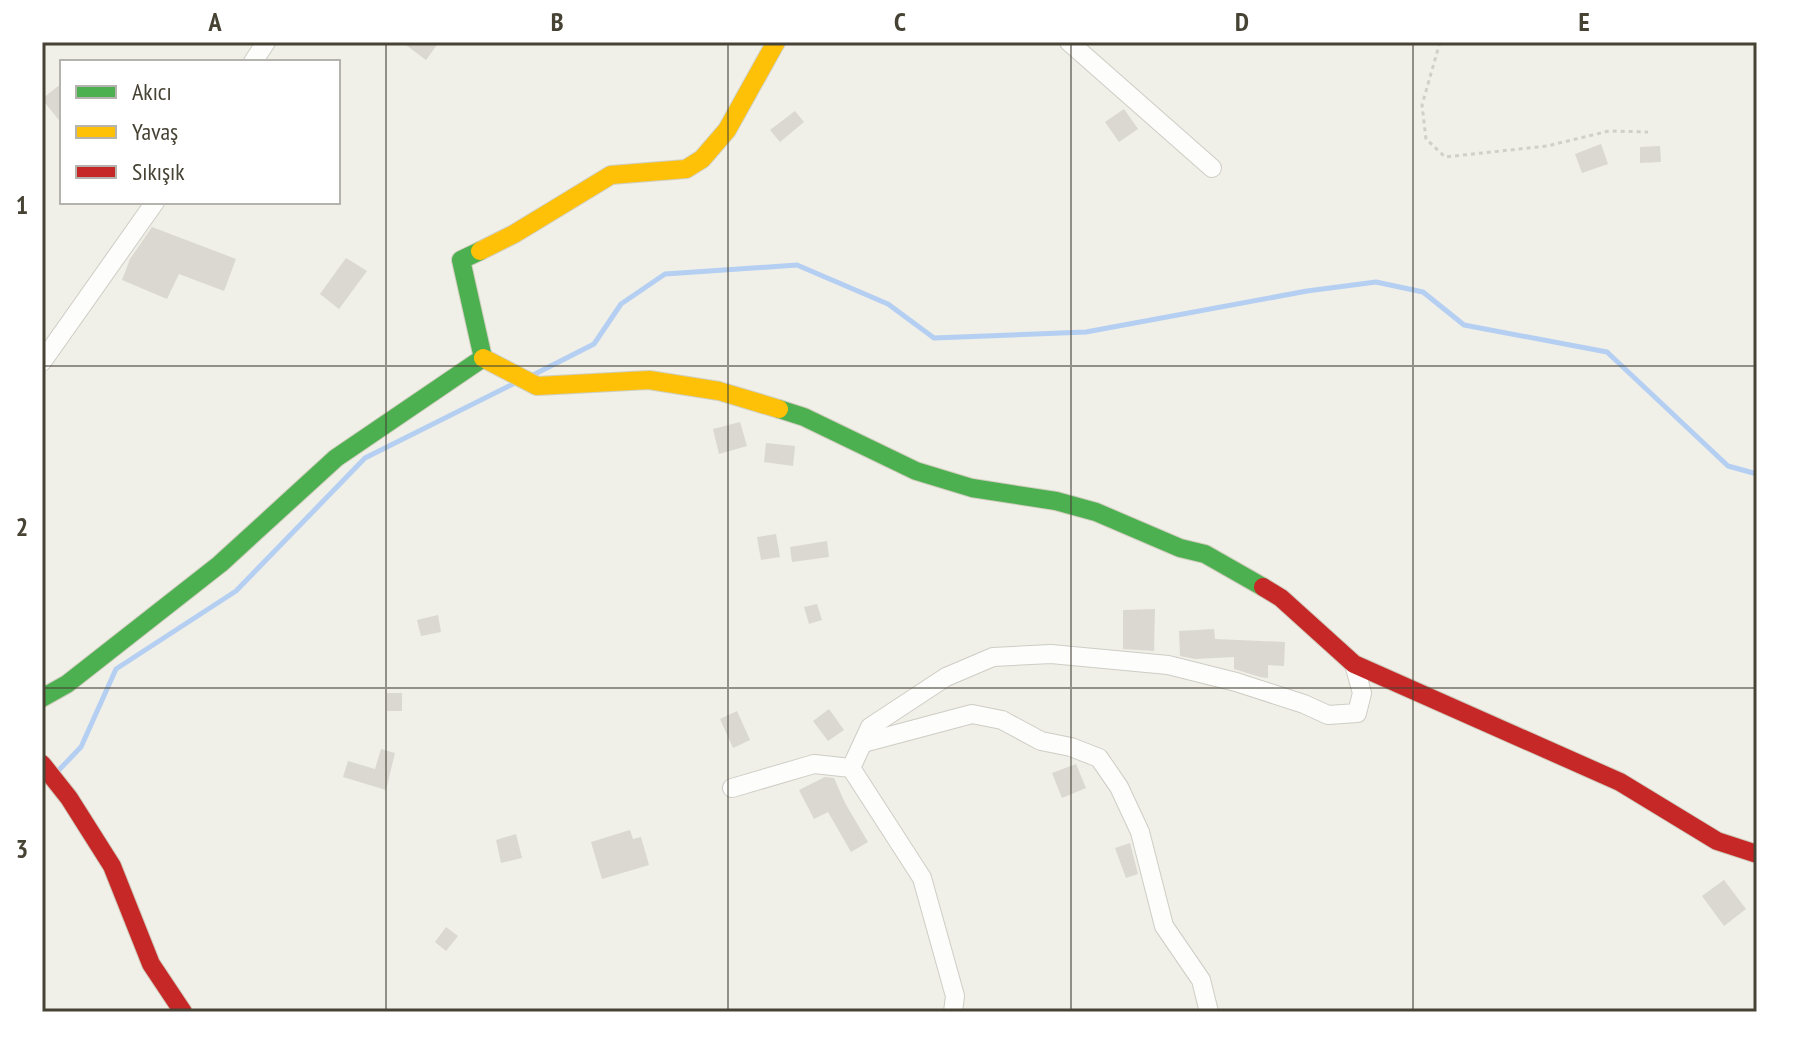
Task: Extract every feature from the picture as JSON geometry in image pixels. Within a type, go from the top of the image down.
[{"type":"street","points":[[254,60],[266,42]]},
{"type":"street","points":[[776,42],[727,130],[702,159],[686,169],[611,175],[514,234],[461,260],[483,358],[534,385],[587,386],[649,380],[719,391],[804,417],[916,471],[972,488],[1056,501],[1096,512],[1180,548],[1205,554],[1281,598],[1354,664],[1620,782],[1717,841],[1757,854]]},
{"type":"street","points":[[1069,42],[1212,168]]},
{"type":"street","points":[[42,362],[154,204]]},
{"type":"street","points":[[42,698],[67,684],[220,564],[336,458],[483,358]]},
{"type":"street","points":[[851,768],[870,727],[946,677],[993,657],[1051,654],[1168,665],[1236,682],[1328,715],[1357,713],[1362,693],[1354,664]]},
{"type":"street","points":[[863,743],[972,714],[1002,720],[1041,741],[1071,747],[1099,758],[1119,787],[1140,832],[1164,926],[1201,980],[1209,1012]]},
{"type":"street","points":[[42,764],[69,798],[112,866],[151,964],[183,1012]]},
{"type":"street","points":[[732,788],[814,764],[851,768]]},
{"type":"street","points":[[851,768],[922,878],[955,996],[953,1012]]},
{"type":"path","points":[[1440,42],[1422,105],[1426,139],[1445,157],[1547,146],[1609,131],[1648,132]]},
{"type":"building","points":[[402,42],[439,42],[426,60]]},
{"type":"building","points":[[60,85],[60,122],[42,99]]},
{"type":"building","points":[[1124,109],[1138,129],[1119,142],[1105,122]]},
{"type":"building","points":[[795,111],[804,122],[780,142],[770,130]]},
{"type":"building","points":[[1601,144],[1608,164],[1582,173],[1575,154]]},
{"type":"building","points":[[1660,146],[1661,162],[1640,163],[1640,147]]},
{"type":"building","points":[[152,227],[236,259],[224,291],[179,274],[167,299],[122,280],[130,259]]},
{"type":"building","points":[[346,258],[367,271],[339,309],[320,294]]},
{"type":"building","points":[[740,422],[747,446],[719,454],[713,429]]},
{"type":"building","points":[[766,443],[795,446],[793,466],[764,462]]},
{"type":"building","points":[[776,534],[780,557],[761,560],[757,537]]},
{"type":"building","points":[[827,541],[829,557],[792,562],[790,547]]},
{"type":"building","points":[[817,604],[822,620],[809,624],[804,607]]},
{"type":"building","points":[[1155,609],[1154,651],[1123,649],[1123,610]]},
{"type":"building","points":[[438,615],[441,632],[421,636],[417,620]]},
{"type":"building","points":[[1214,629],[1215,639],[1285,642],[1284,666],[1268,665],[1268,678],[1234,669],[1234,657],[1195,659],[1180,656],[1179,631]]},
{"type":"building","points":[[387,693],[402,693],[402,711],[387,711]]},
{"type":"building","points":[[829,709],[844,730],[828,741],[813,721]]},
{"type":"building","points":[[737,711],[750,740],[733,748],[720,719]]},
{"type":"building","points":[[381,749],[395,753],[386,790],[343,777],[348,761],[375,769]]},
{"type":"building","points":[[1076,764],[1086,788],[1062,798],[1052,773]]},
{"type":"building","points":[[825,777],[834,778],[868,842],[851,852],[828,812],[814,819],[799,790]]},
{"type":"building","points":[[630,830],[633,839],[641,837],[649,865],[602,879],[591,842]]},
{"type":"building","points":[[516,834],[522,858],[501,863],[496,840]]},
{"type":"building","points":[[1130,843],[1138,874],[1126,878],[1115,848]]},
{"type":"building","points":[[1724,880],[1746,909],[1724,926],[1702,896]]},
{"type":"building","points":[[446,927],[458,936],[446,951],[435,942]]},
{"type":"waterway","points":[[533,375],[594,344],[621,304],[665,274],[797,265],[888,304],[934,338],[1086,332],[1307,291],[1376,282],[1423,292],[1464,325],[1607,352],[1728,466],[1757,474]]},
{"type":"waterway","points":[[57,772],[81,747],[116,669],[236,591],[365,458],[513,384]]},
{"type":"traffic: fast","points":[[42,698],[67,684],[220,564],[336,458],[483,358],[461,260],[480,251]]},
{"type":"traffic: fast","points":[[779,409],[804,417],[916,471],[972,488],[1056,501],[1096,512],[1180,548],[1205,554],[1263,587]]},
{"type":"traffic: slow","points":[[480,251],[611,175],[686,169],[702,159],[727,130],[776,42]]},
{"type":"traffic: slow","points":[[483,358],[537,386],[649,380],[719,391],[779,409]]},
{"type":"traffic: jam","points":[[1263,587],[1281,598],[1354,664],[1620,782],[1717,841],[1757,854]]},
{"type":"traffic: jam","points":[[42,764],[69,798],[112,866],[151,964],[183,1012]]}]
